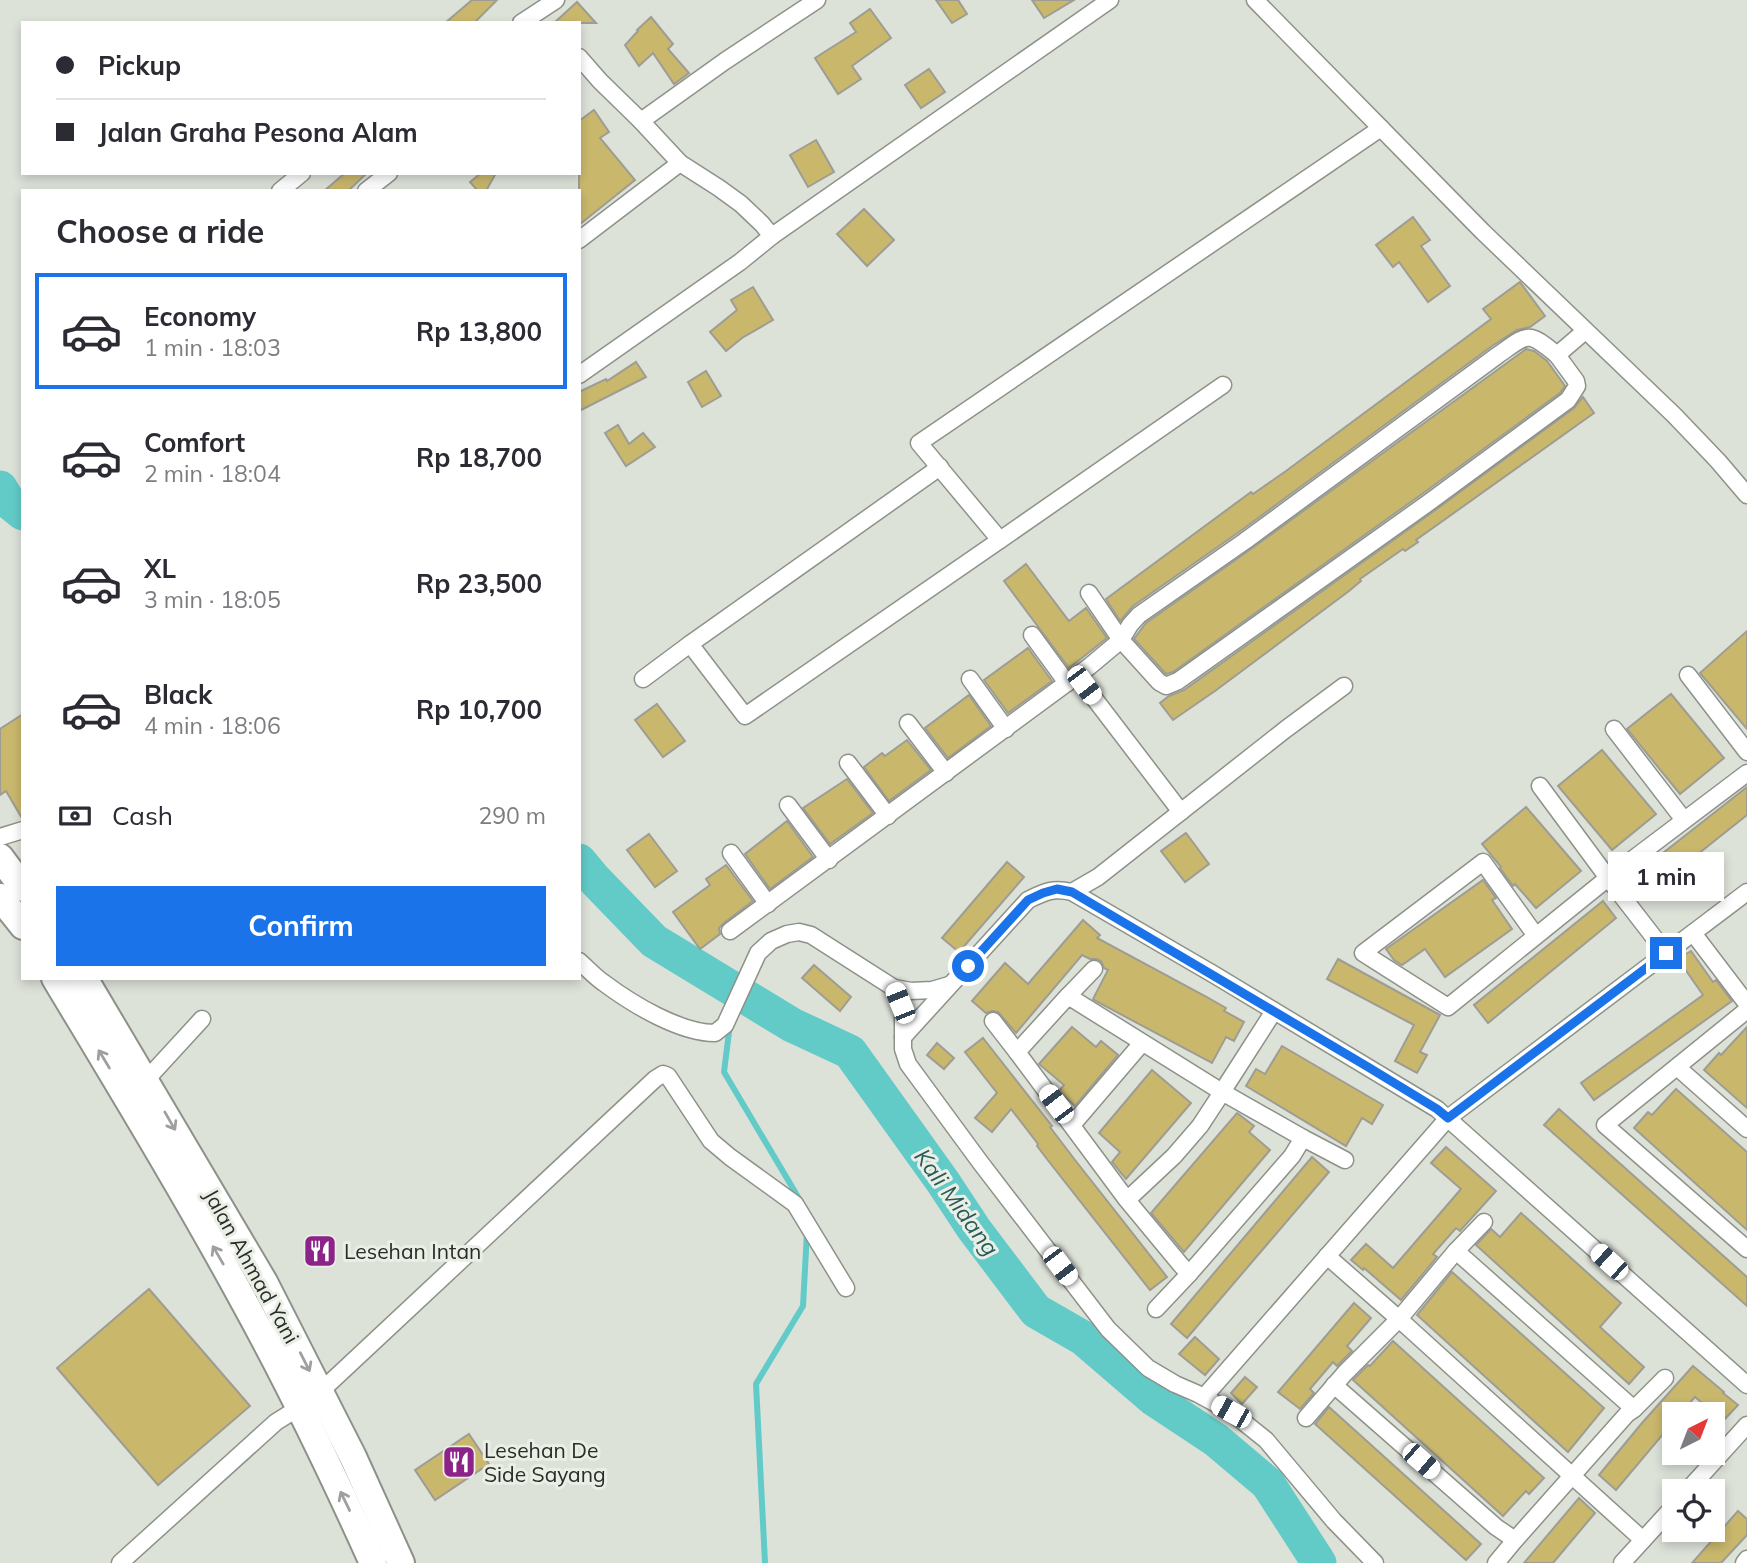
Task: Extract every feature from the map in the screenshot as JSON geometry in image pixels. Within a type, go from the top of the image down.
[{"type":"highway","points":[[0,858],[21,885]]},
{"type":"highway","points":[[0,897],[21,923]]},
{"type":"highway","points":[[56,980],[240,1295],[310,1400],[373,1563]]},
{"type":"highway","name":"Jalan Ahmad Yani","points":[[86,980],[264,1282],[310,1400],[353,1457],[401,1563]]},
{"type":"highway","points":[[240,1295],[264,1282]]},
{"type":"street","points":[[641,121],[817,0]]},
{"type":"street","points":[[581,374],[740,262],[772,236],[1110,0]]},
{"type":"street","points":[[1255,0],[1483,232],[1695,436],[1747,495]]},
{"type":"street","points":[[524,21],[550,2]]},
{"type":"street","points":[[550,2],[549,14],[552,21]]},
{"type":"street","points":[[581,59],[680,163],[741,204],[772,236]]},
{"type":"street","points":[[1000,540],[919,443],[1381,128]]},
{"type":"street","points":[[581,238],[680,163]]},
{"type":"street","points":[[282,189],[300,175]]},
{"type":"street","points":[[369,189],[386,175]]},
{"type":"street","points":[[1557,355],[1585,331]]},
{"type":"street","points":[[730,931],[1067,683],[1121,639],[1139,615],[1245,541],[1519,340],[1532,337],[1540,341],[1557,355],[1576,381],[1577,386],[1568,400],[1178,681],[1162,685],[1121,639],[1089,593]]},
{"type":"street","points":[[691,645],[745,716],[1223,385]]},
{"type":"street","points":[[643,678],[940,467]]},
{"type":"street","points":[[1032,635],[1067,683]]},
{"type":"street","points":[[1688,675],[1747,752]]},
{"type":"street","points":[[970,679],[1006,729]]},
{"type":"street","points":[[1084,685],[1181,813]]},
{"type":"street","points":[[1072,892],[1098,877],[1344,686]]},
{"type":"street","points":[[908,723],[946,773]]},
{"type":"street","points":[[1614,729],[1684,821]]},
{"type":"street","points":[[848,763],[888,816]]},
{"type":"street","points":[[1536,936],[1483,862],[1363,953],[1448,1007],[1608,878],[1747,773]]},
{"type":"street","points":[[1540,786],[1666,953]]},
{"type":"street","points":[[788,805],[829,860]]},
{"type":"street","points":[[0,837],[21,831]]},
{"type":"street","points":[[732,853],[768,904]]},
{"type":"street","points":[[903,1037],[1028,900],[1057,889],[1072,892],[1437,1109],[1747,1385]]},
{"type":"street","points":[[1204,1397],[1448,1118],[1747,892]]},
{"type":"street","points":[[581,963],[603,983],[642,1008],[674,1024],[700,1033],[715,1034],[725,1025],[758,953],[787,934],[799,932],[811,935],[894,988],[911,991],[932,990],[949,985]]},
{"type":"street","points":[[1693,933],[1747,1004]]},
{"type":"street","points":[[1017,1052],[1094,969]]},
{"type":"street","points":[[894,988],[903,1012],[902,1049],[908,1064],[1108,1329],[1148,1368],[1231,1412],[1266,1440],[1334,1521],[1375,1563]]},
{"type":"street","points":[[1068,996],[1222,1092],[1345,1160]]},
{"type":"street","points":[[1747,1010],[1605,1125],[1747,1249]]},
{"type":"street","points":[[1127,1200],[1174,1156],[1200,1126],[1274,1011]]},
{"type":"street","points":[[146,1080],[202,1019]]},
{"type":"street","points":[[993,1021],[1127,1200],[1189,1273]]},
{"type":"street","points":[[1072,1125],[1142,1043]]},
{"type":"street","points":[[1677,1067],[1747,1129]]},
{"type":"street","points":[[120,1563],[276,1422],[310,1400],[663,1074],[668,1076],[711,1140],[794,1204],[846,1288]]},
{"type":"street","points":[[1156,1309],[1292,1156],[1303,1138]]},
{"type":"street","points":[[1306,1418],[1334,1385],[1399,1319],[1484,1222]]},
{"type":"street","points":[[1456,1251],[1634,1409]]},
{"type":"street","points":[[1327,1256],[1643,1540]]},
{"type":"street","points":[[1496,1563],[1627,1414],[1665,1378]]},
{"type":"street","points":[[1334,1385],[1496,1527],[1515,1540]]},
{"type":"street","points":[[1698,1479],[1747,1425]]},
{"type":"street","points":[[1622,1563],[1662,1519]]},
{"type":"building","points":[[472,0],[497,0],[476,21],[447,21]]},
{"type":"building","points":[[936,0],[958,0],[967,14],[952,23]]},
{"type":"building","points":[[1032,0],[1074,0],[1044,18]]},
{"type":"building","points":[[577,2],[596,23],[581,21],[556,21]]},
{"type":"building","points":[[870,9],[891,38],[852,66],[861,79],[838,94],[815,58],[856,32],[850,23]]},
{"type":"building","points":[[651,17],[673,44],[668,49],[689,73],[674,84],[653,53],[639,66],[625,45]]},
{"type":"building","points":[[929,69],[945,92],[921,108],[905,85]]},
{"type":"building","points":[[594,110],[609,132],[600,138],[635,180],[581,223],[579,175],[581,120]]},
{"type":"building","points":[[816,140],[834,172],[808,187],[790,155]]},
{"type":"building","points":[[343,175],[365,175],[350,189],[326,189]]},
{"type":"building","points":[[479,175],[495,175],[487,189],[476,189],[470,182]]},
{"type":"building","points":[[864,209],[894,240],[867,266],[837,234]]},
{"type":"building","points":[[1413,217],[1430,240],[1421,246],[1450,286],[1428,302],[1399,262],[1393,267],[1376,245]]},
{"type":"building","points":[[1520,282],[1545,316],[1530,327],[1517,330],[1492,346],[1239,532],[1133,606],[1120,621],[1106,599],[1251,492],[1253,494],[1286,471],[1491,319],[1483,309]]},
{"type":"building","points":[[753,287],[773,320],[726,351],[710,332],[737,310],[731,300]]},
{"type":"building","points":[[1526,349],[1534,351],[1547,361],[1565,386],[1560,393],[1173,672],[1166,674],[1134,639],[1146,623]]},
{"type":"building","points":[[636,362],[646,377],[581,410],[581,391],[606,379],[607,381]]},
{"type":"building","points":[[706,371],[721,396],[702,407],[688,382]]},
{"type":"building","points":[[1583,397],[1594,413],[1416,540],[1418,542],[1405,551],[1403,549],[1360,579],[1349,591],[1215,691],[1173,720],[1160,703],[1184,690],[1434,511],[1574,408]]},
{"type":"building","points":[[618,425],[629,444],[643,433],[655,447],[626,466],[605,433]]},
{"type":"building","points":[[1026,564],[1069,621],[1086,608],[1107,638],[1069,668],[1004,581]]},
{"type":"building","points":[[1747,631],[1747,729],[1700,673]]},
{"type":"building","points":[[1028,648],[1052,681],[1008,713],[984,680]]},
{"type":"building","points":[[1671,694],[1724,758],[1680,794],[1627,729]]},
{"type":"building","points":[[969,695],[991,726],[948,758],[925,728]]},
{"type":"building","points":[[657,704],[685,741],[663,757],[635,720]]},
{"type":"building","points":[[21,715],[21,817],[6,791],[0,795],[0,729]]},
{"type":"building","points":[[907,740],[931,770],[889,801],[864,767],[882,753],[885,756]]},
{"type":"building","points":[[1602,750],[1656,814],[1612,850],[1558,786]]},
{"type":"building","points":[[847,779],[873,813],[830,844],[803,808]]},
{"type":"building","points":[[1747,787],[1747,815],[1649,893],[1635,875]]},
{"type":"building","points":[[1526,807],[1581,871],[1536,908],[1515,884],[1513,886],[1482,844]]},
{"type":"building","points":[[787,821],[813,857],[770,889],[745,854]]},
{"type":"building","points":[[1186,833],[1209,864],[1185,882],[1161,851]]},
{"type":"building","points":[[649,834],[677,871],[655,887],[627,850]]},
{"type":"building","points":[[1007,862],[1024,877],[959,952],[942,938]]},
{"type":"building","points":[[726,865],[753,901],[724,923],[719,928],[720,934],[700,949],[673,912],[710,885],[706,879]]},
{"type":"building","points":[[1483,880],[1496,898],[1492,900],[1512,929],[1445,977],[1425,949],[1402,965],[1394,960],[1386,949]]},
{"type":"building","points":[[1603,901],[1616,918],[1488,1023],[1474,1005]]},
{"type":"building","points":[[1083,920],[1100,935],[1097,938],[1226,1008],[1224,1011],[1244,1022],[1234,1041],[1226,1037],[1212,1063],[1094,1000],[1108,970],[1101,961],[1082,955],[1016,1033],[998,1012],[986,1013],[972,1001],[1005,963],[1028,984]]},
{"type":"building","points":[[1691,951],[1713,982],[1716,980],[1732,1001],[1594,1100],[1581,1083],[1703,995],[1678,959]]},
{"type":"building","points":[[1338,959],[1440,1015],[1420,1052],[1427,1055],[1417,1073],[1395,1061],[1414,1025],[1327,979]]},
{"type":"building","points":[[814,965],[851,997],[840,1011],[802,978]]},
{"type":"building","points":[[1072,1027],[1096,1047],[1101,1041],[1118,1055],[1075,1106],[1059,1091],[1064,1085],[1039,1064]]},
{"type":"building","points":[[1747,1027],[1747,1108],[1704,1070]]},
{"type":"building","points":[[983,1038],[1167,1277],[1150,1290],[1011,1109],[992,1132],[975,1118],[997,1093],[965,1052]]},
{"type":"building","points":[[937,1043],[954,1058],[944,1069],[927,1055]]},
{"type":"building","points":[[1282,1046],[1383,1105],[1372,1124],[1362,1118],[1346,1146],[1246,1086],[1256,1069],[1265,1074]]},
{"type":"building","points":[[1152,1070],[1191,1103],[1126,1179],[1112,1162],[1120,1152],[1099,1133]]},
{"type":"building","points":[[1676,1089],[1747,1152],[1747,1230],[1634,1128],[1648,1112],[1652,1115]]},
{"type":"building","points":[[1559,1109],[1747,1277],[1747,1306],[1544,1125]]},
{"type":"building","points":[[1237,1113],[1254,1126],[1249,1132],[1270,1150],[1184,1252],[1151,1213]]},
{"type":"building","points":[[1446,1147],[1496,1191],[1460,1231],[1456,1228],[1433,1254],[1437,1257],[1401,1300],[1351,1260],[1366,1244],[1393,1268],[1461,1189],[1431,1163]]},
{"type":"building","points":[[1312,1157],[1329,1172],[1187,1338],[1171,1324]]},
{"type":"building","points":[[1521,1213],[1621,1303],[1600,1327],[1644,1367],[1629,1384],[1476,1245],[1491,1229],[1500,1237]]},
{"type":"building","points":[[1452,1272],[1604,1408],[1568,1452],[1417,1315]]},
{"type":"building","points":[[149,1289],[250,1406],[158,1485],[57,1368]]},
{"type":"building","points":[[1354,1303],[1371,1318],[1347,1346],[1352,1351],[1337,1366],[1333,1362],[1310,1389],[1314,1393],[1300,1409],[1278,1392]]},
{"type":"building","points":[[1195,1337],[1219,1359],[1205,1375],[1179,1354]]},
{"type":"building","points":[[1393,1341],[1544,1478],[1529,1494],[1526,1491],[1503,1516],[1353,1380]]},
{"type":"building","points":[[1693,1366],[1738,1405],[1726,1418],[1726,1402],[1701,1402],[1695,1397],[1691,1402],[1662,1402],[1662,1435],[1616,1490],[1599,1475]]},
{"type":"building","points":[[1245,1377],[1257,1387],[1242,1404],[1231,1393]]},
{"type":"building","points":[[1329,1407],[1481,1544],[1466,1560],[1315,1424]]},
{"type":"building","points":[[469,1434],[489,1464],[435,1500],[415,1470]]},
{"type":"building","points":[[1579,1498],[1595,1513],[1553,1563],[1524,1563]]},
{"type":"building","points":[[1738,1511],[1747,1519],[1747,1535],[1721,1563],[1692,1563],[1711,1542],[1725,1542],[1725,1526]]},
{"type":"waterway","name":"Kali Midang","points":[[0,488],[8,501],[21,511]]},
{"type":"waterway","name":"Kali Midang","points":[[581,863],[654,941],[792,1025],[850,1052],[974,1229],[1036,1311],[1083,1338],[1154,1399],[1216,1440],[1268,1484],[1319,1563]]},
{"type":"waterway","points":[[730,1024],[724,1072],[801,1202]]},
{"type":"waterway","points":[[765,1563],[756,1384],[803,1306],[807,1232]]},
{"type":"place","name":"Lesehan Intan","points":[[320,1251]]},
{"type":"place","name":"Lesehan De Side Sayang","points":[[459,1462]]},
{"type":"route","points":[[968,966],[1028,900],[1057,889],[1072,892],[1368,1067],[1448,1118],[1666,953]]}]
